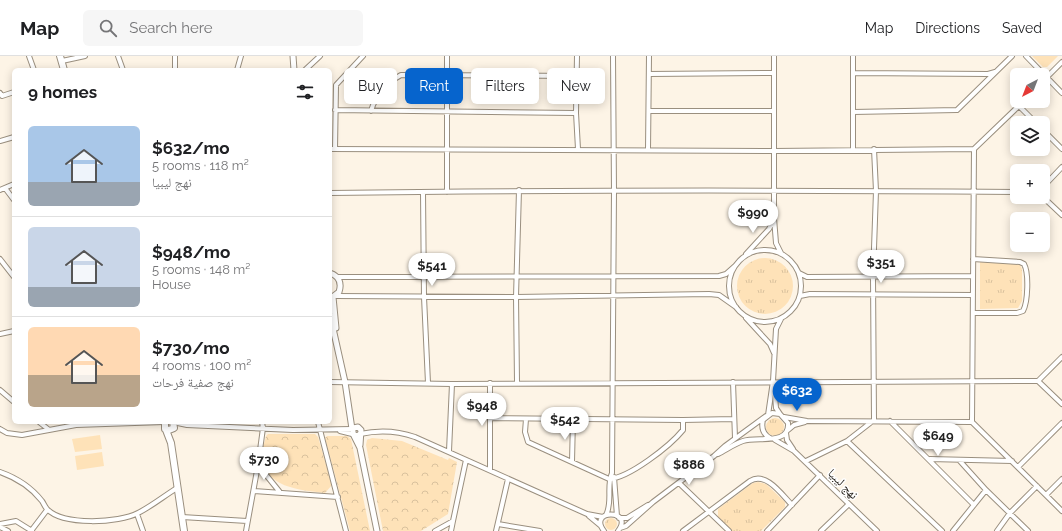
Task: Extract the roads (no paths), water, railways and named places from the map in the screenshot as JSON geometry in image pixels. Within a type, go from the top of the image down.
[{"type":"main road","points":[[165,426],[170,430],[173,424]]},
{"type":"main road","points":[[171,442],[173,424]]},
{"type":"main road","points":[[165,426],[171,442],[184,531]]},
{"type":"street","points":[[29,56],[33,68]]},
{"type":"street","points":[[61,59],[86,56]]},
{"type":"street","points":[[118,56],[122,68]]},
{"type":"street","points":[[175,56],[175,68]]},
{"type":"street","points":[[238,68],[241,56]]},
{"type":"street","points":[[293,56],[294,68]]},
{"type":"street","points":[[307,68],[320,56]]},
{"type":"street","points":[[363,56],[336,85],[335,149],[614,149],[774,151],[874,149],[974,150]]},
{"type":"street","points":[[447,56],[447,68]]},
{"type":"street","points":[[576,68],[577,56]]},
{"type":"street","points":[[601,526],[610,504],[609,479],[612,473],[614,295],[613,56]]},
{"type":"street","points":[[648,150],[649,56]]},
{"type":"street","points":[[742,314],[749,318],[765,322],[781,319],[793,310],[800,296],[801,280],[799,273],[789,258],[782,253],[776,243],[774,218],[774,56]]},
{"type":"street","points":[[853,150],[854,56]]},
{"type":"street","points":[[853,112],[957,110],[1012,56]]},
{"type":"street","points":[[1026,56],[1038,68]]},
{"type":"street","points":[[1050,74],[1062,62]]},
{"type":"street","points":[[854,73],[988,74],[998,70]]},
{"type":"street","points":[[649,74],[774,73]]},
{"type":"street","points":[[371,111],[378,96],[394,78],[405,75]]},
{"type":"street","points":[[463,75],[547,76]]},
{"type":"street","points":[[1050,80],[1062,93]]},
{"type":"street","points":[[1,95],[12,92]]},
{"type":"street","points":[[447,104],[447,192]]},
{"type":"street","points":[[576,104],[578,149]]},
{"type":"street","points":[[972,422],[974,150],[1017,108]]},
{"type":"street","points":[[1021,108],[1029,116]]},
{"type":"street","points":[[335,110],[576,113]]},
{"type":"street","points":[[649,111],[774,111]]},
{"type":"street","points":[[1050,137],[1062,149]]},
{"type":"street","points":[[0,141],[12,138]]},
{"type":"street","points":[[874,149],[876,191],[873,277],[874,420]]},
{"type":"street","points":[[1050,180],[1062,167]]},
{"type":"street","points":[[0,190],[12,185]]},
{"type":"street","points":[[5,188],[12,197]]},
{"type":"street","points":[[517,382],[516,297],[519,190]]},
{"type":"street","points":[[332,193],[519,190],[1010,192]]},
{"type":"street","points":[[423,192],[424,296],[428,383]]},
{"type":"street","points":[[1050,204],[1062,215]]},
{"type":"street","points":[[332,273],[338,277],[425,278],[719,276],[726,274],[735,266],[769,229],[774,218]]},
{"type":"street","points":[[744,256],[762,250],[782,253]]},
{"type":"street","points":[[0,259],[12,274]]},
{"type":"street","points":[[973,259],[1020,262],[1024,264],[1027,274],[1025,306],[1023,311],[1018,313],[973,313]]},
{"type":"street","points":[[735,266],[729,282],[731,299],[742,314],[766,339],[774,354]]},
{"type":"street","points":[[799,273],[807,277],[973,276]]},
{"type":"street","points":[[336,337],[333,297],[341,287],[338,277]]},
{"type":"street","points":[[333,297],[516,297],[709,294],[719,295],[736,307]]},
{"type":"street","points":[[800,296],[810,294],[973,295]]},
{"type":"street","points":[[771,439],[766,436],[762,428],[763,420],[767,416],[773,381],[776,329],[781,319]]},
{"type":"street","points":[[332,322],[345,382],[351,415],[352,432],[360,448]]},
{"type":"street","points":[[0,334],[12,331]]},
{"type":"street","points":[[332,382],[452,384],[517,382],[1038,381],[1062,357]]},
{"type":"street","points":[[773,381],[776,390],[776,408],[788,423],[787,432]]},
{"type":"street","points":[[1038,381],[1062,404]]},
{"type":"street","points":[[734,382],[735,438]]},
{"type":"street","points":[[490,383],[490,470]]},
{"type":"street","points":[[449,451],[452,384]]},
{"type":"street","points":[[0,390],[12,400]]},
{"type":"street","points":[[351,415],[361,430],[360,448],[377,531]]},
{"type":"street","points":[[587,514],[605,516],[612,514],[618,517],[627,518],[653,502],[714,456],[735,438],[767,416],[782,416],[807,421],[890,420],[972,422],[1062,511]]},
{"type":"street","points":[[490,418],[683,420],[734,419]]},
{"type":"street","points":[[526,419],[525,432],[528,442],[609,479],[615,479],[640,466],[675,439],[682,430],[683,420]]},
{"type":"street","points":[[572,462],[573,419]]},
{"type":"street","points":[[806,461],[847,441],[874,420]]},
{"type":"street","points":[[890,420],[974,505]]},
{"type":"street","points":[[714,456],[744,440],[780,438],[794,425],[807,421]]},
{"type":"street","points":[[1018,466],[1062,423]]},
{"type":"street","points":[[42,424],[48,429]]},
{"type":"street","points":[[0,429],[14,435],[22,435],[76,425],[106,424]]},
{"type":"street","points":[[152,424],[165,426]]},
{"type":"street","points":[[173,424],[336,430],[352,432],[357,436],[371,432],[405,433],[449,451],[587,514],[601,526],[604,531]]},
{"type":"street","points":[[252,531],[246,531],[258,464],[262,424]]},
{"type":"street","points":[[318,424],[346,531]]},
{"type":"street","points":[[359,427],[371,432]]},
{"type":"street","points":[[352,432],[359,427]]},
{"type":"street","name":"نهج ليبيا","points":[[787,432],[787,440],[794,451]]},
{"type":"street","name":"نهج ليبيا","points":[[771,439],[794,451],[806,461],[877,531]]},
{"type":"street","points":[[847,441],[942,531]]},
{"type":"street","points":[[930,459],[1012,461]]},
{"type":"street","points":[[451,531],[466,460]]},
{"type":"street","points":[[959,460],[986,490],[1028,531]]},
{"type":"street","points":[[258,464],[279,491]]},
{"type":"street","points":[[0,472],[26,484],[42,501],[47,510],[70,520],[94,522],[137,514],[177,488]]},
{"type":"street","points":[[612,473],[615,479],[618,517],[621,523],[619,530]]},
{"type":"street","points":[[767,531],[820,475]]},
{"type":"street","points":[[683,531],[750,481],[758,478],[766,480],[792,505]]},
{"type":"street","points":[[496,531],[508,479]]},
{"type":"street","points":[[1046,495],[1062,479]]},
{"type":"street","points":[[679,483],[729,531]]},
{"type":"street","points":[[997,531],[1010,513],[1037,486]]},
{"type":"street","points":[[254,490],[338,497]]},
{"type":"street","points":[[953,531],[986,490]]},
{"type":"street","points":[[619,530],[626,526],[653,502]]},
{"type":"street","points":[[821,531],[849,504]]},
{"type":"street","points":[[0,524],[16,521],[31,531],[47,510]]},
{"type":"street","points":[[137,514],[143,531]]},
{"type":"street","points":[[182,517],[247,521]]},
{"type":"street","points":[[435,531],[453,521]]},
{"type":"street","points":[[498,524],[540,531]]},
{"type":"street","points":[[0,527],[8,531]]}]
